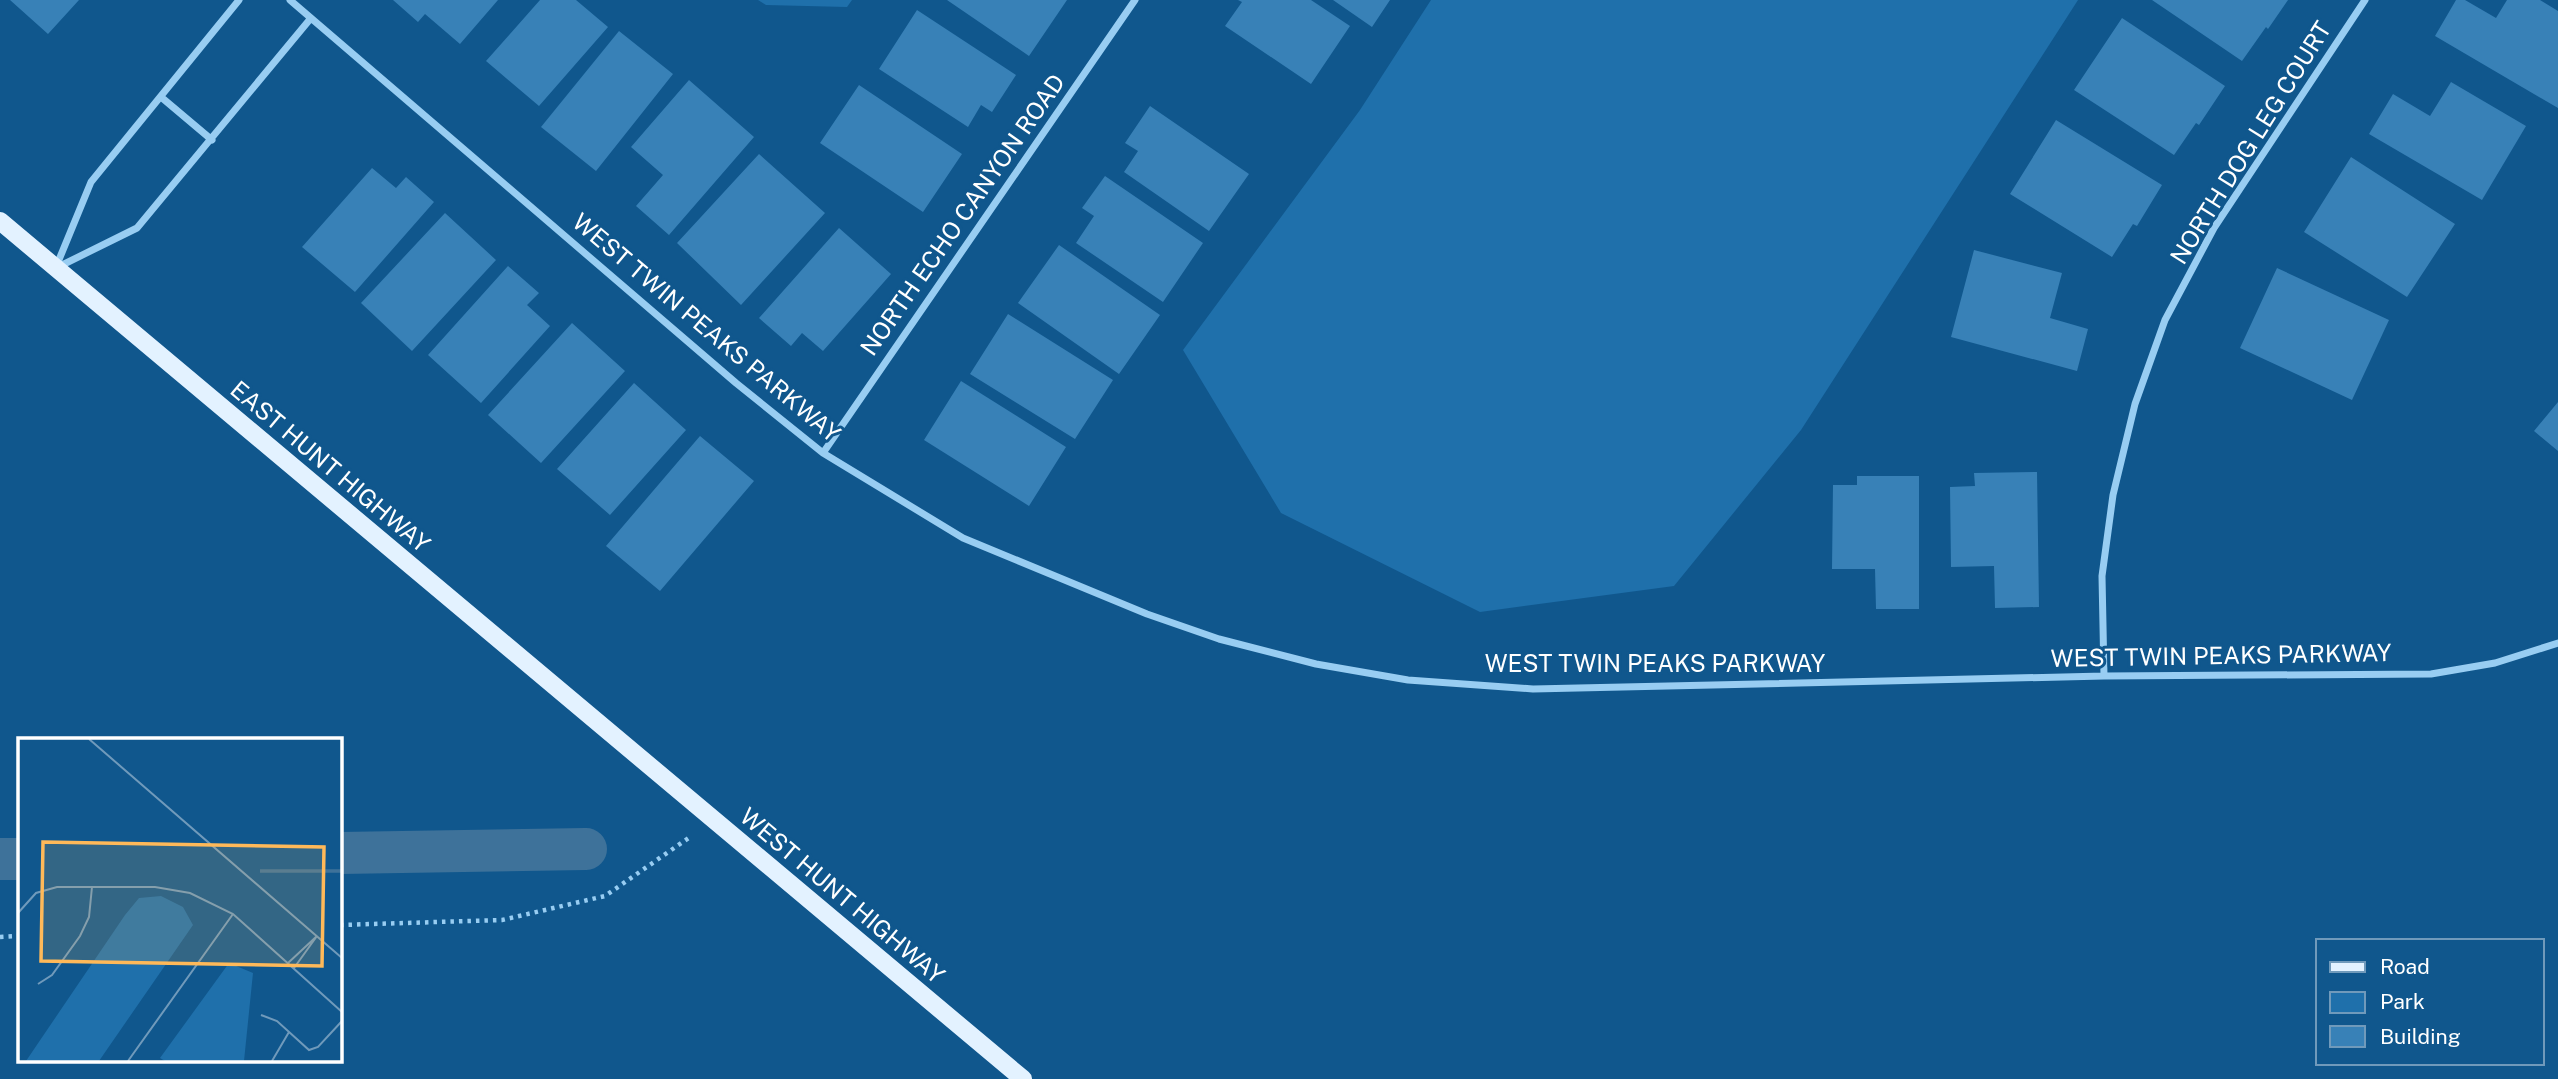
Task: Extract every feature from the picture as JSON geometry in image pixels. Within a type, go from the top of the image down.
[{"type":"main road","name":"EAST HUNT HIGHWAY","points":[[0,221],[630,751]]},
{"type":"main road","name":"WEST HUNT HIGHWAY","points":[[630,751],[1023,1079]]},
{"type":"street","points":[[56,268],[92,182],[239,0]]},
{"type":"street","name":"WEST TWIN PEAKS PARKWAY","points":[[290,0],[736,383],[823,453],[963,538],[1147,614],[1219,639],[1316,664],[1408,680],[1533,689],[2104,676],[2431,674],[2496,663],[2558,643]]},
{"type":"street","name":"NORTH ECHO CANYON ROAD","points":[[823,453],[1135,0]]},
{"type":"street","name":"NORTH DOG LEG COURT","points":[[2104,676],[2102,576],[2113,495],[2135,404],[2165,320],[2214,228],[2365,0]]},
{"type":"street","points":[[56,268],[137,228],[311,18]]},
{"type":"street","points":[[161,97],[212,140]]},
{"type":"path","points":[[341,925],[502,920],[605,896],[713,821]]},
{"type":"path","points":[[0,937],[18,936]]},
{"type":"green space","points":[[758,0],[852,0],[847,7],[766,5]]},
{"type":"green space","points":[[1431,0],[2078,0],[1801,430],[1674,586],[1480,612],[1281,513],[1183,350],[1360,110]]},
{"type":"building","points":[[10,0],[79,0],[48,34]]},
{"type":"building","points":[[393,0],[498,0],[460,44],[425,14],[418,22]]},
{"type":"building","points":[[540,0],[576,0],[608,27],[539,106],[486,61]]},
{"type":"building","points":[[947,0],[1067,0],[1029,56]]},
{"type":"building","points":[[1238,0],[1311,0],[1350,26],[1311,84],[1225,26],[1242,2]]},
{"type":"building","points":[[1333,0],[1390,0],[1372,27]]},
{"type":"building","points":[[2152,0],[2288,0],[2242,61]]},
{"type":"building","points":[[2456,0],[2465,0],[2496,18],[2507,0],[2540,0],[2558,11],[2558,108],[2435,36]]},
{"type":"building","points":[[917,10],[1016,75],[992,112],[981,105],[968,127],[879,69]]},
{"type":"building","points":[[2122,18],[2225,86],[2199,125],[2196,123],[2174,155],[2074,90]]},
{"type":"building","points":[[619,31],[673,74],[596,171],[541,127]]},
{"type":"building","points":[[689,80],[754,137],[669,235],[636,206],[663,175],[631,147]]},
{"type":"building","points":[[2451,82],[2526,126],[2482,200],[2369,134],[2393,94],[2430,116]]},
{"type":"building","points":[[859,85],[962,154],[923,212],[820,143]]},
{"type":"building","points":[[1150,106],[1249,174],[1209,231],[1124,172],[1138,151],[1125,143]]},
{"type":"building","points":[[2056,120],[2162,185],[2137,226],[2133,224],[2112,257],[2010,194]]},
{"type":"building","points":[[759,154],[825,213],[741,305],[677,243]]},
{"type":"building","points":[[2351,157],[2455,224],[2407,297],[2304,232]]},
{"type":"building","points":[[372,168],[396,188],[406,177],[434,202],[355,292],[302,247]]},
{"type":"building","points":[[1105,176],[1203,243],[1163,302],[1076,243],[1094,216],[1082,208]]},
{"type":"building","points":[[445,213],[496,260],[412,351],[361,303]]},
{"type":"building","points":[[839,228],[891,274],[823,351],[802,333],[791,346],[759,318]]},
{"type":"building","points":[[1059,245],[1160,315],[1119,374],[1018,303]]},
{"type":"building","points":[[1974,250],[2062,273],[2050,318],[2088,329],[2077,371],[1951,337]]},
{"type":"building","points":[[508,266],[539,293],[527,305],[550,326],[481,403],[428,355]]},
{"type":"building","points":[[2277,268],[2389,320],[2352,400],[2240,348]]},
{"type":"building","points":[[1008,314],[1113,380],[1075,439],[970,374]]},
{"type":"building","points":[[572,323],[625,371],[541,463],[488,415]]},
{"type":"building","points":[[961,381],[1066,447],[1029,506],[924,440]]},
{"type":"building","points":[[634,383],[686,430],[610,515],[557,469]]},
{"type":"building","points":[[2558,402],[2558,451],[2534,431]]},
{"type":"building","points":[[700,436],[754,481],[660,591],[606,546]]},
{"type":"building","points":[[2037,472],[2039,607],[1995,608],[1994,566],[1951,567],[1950,487],[1975,486],[1974,473]]},
{"type":"building","points":[[1857,476],[1919,476],[1919,609],[1876,609],[1875,569],[1832,569],[1833,485],[1857,485]]},
{"type":"waterway","points":[[341,853],[586,849]]},
{"type":"waterway","points":[[0,859],[18,859]]}]
